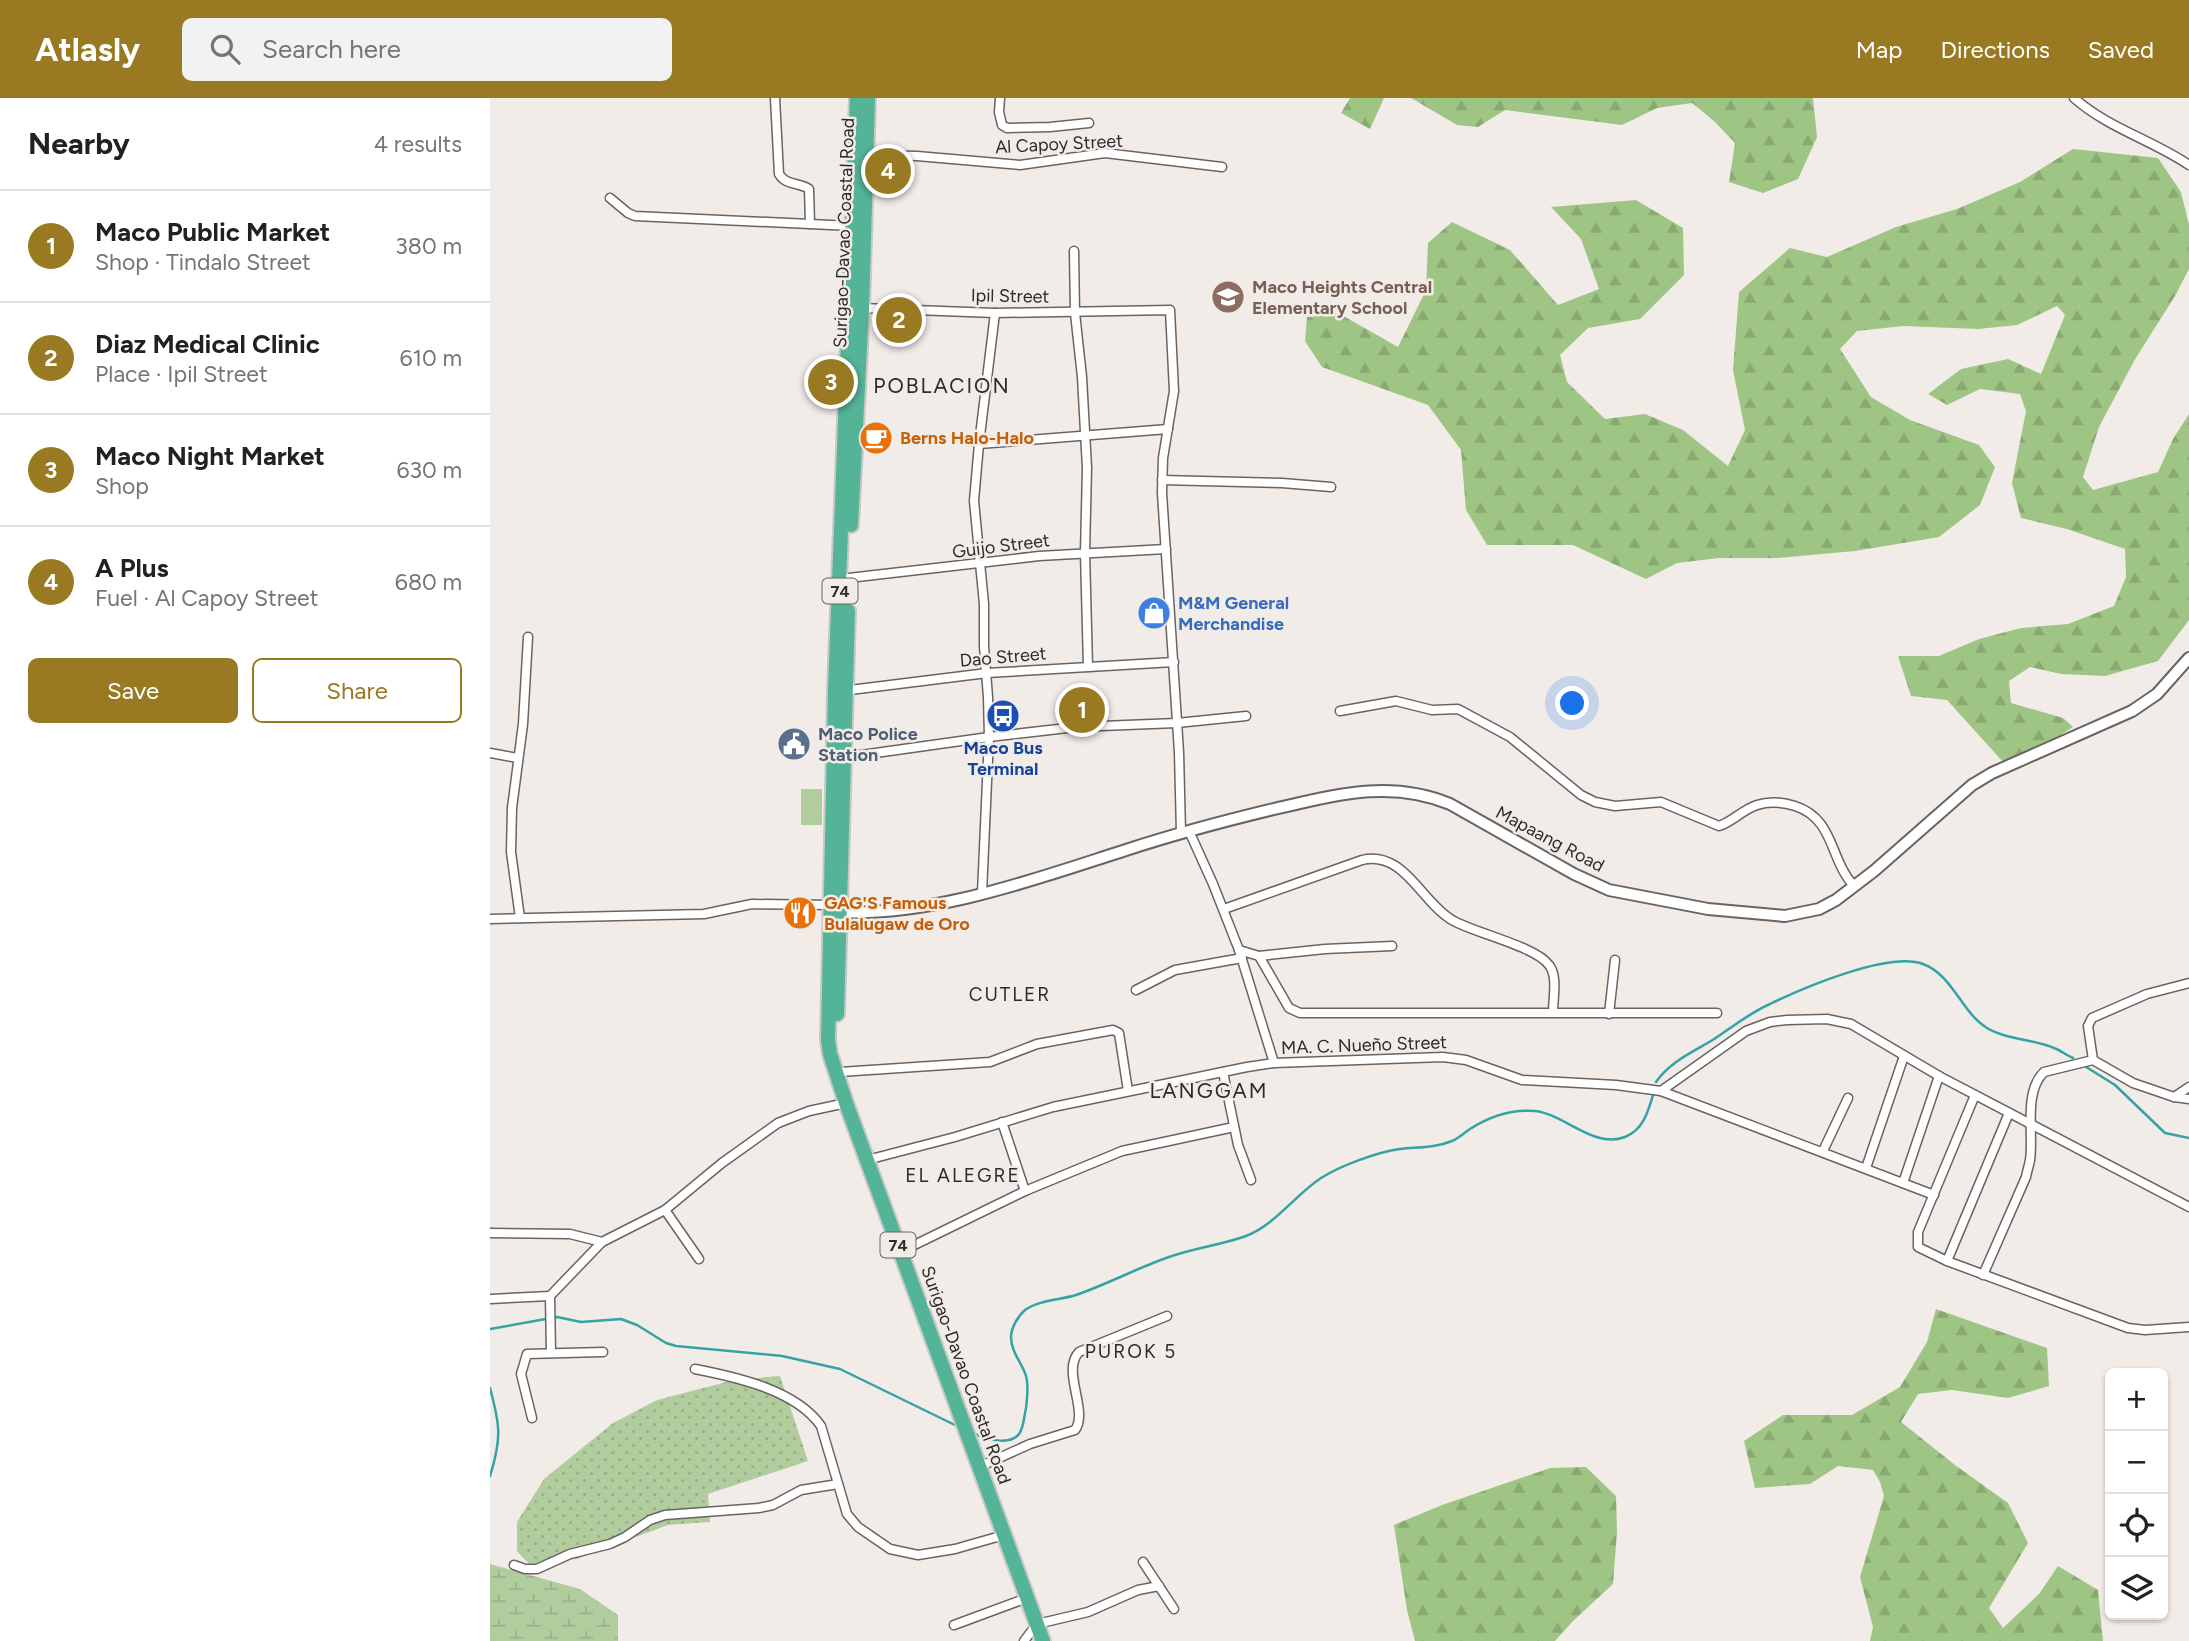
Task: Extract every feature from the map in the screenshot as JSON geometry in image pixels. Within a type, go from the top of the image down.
[{"type":"highway","name":"Surigao-Davao Coastal Road","points":[[857,98],[860,155],[836,909],[828,1040],[846,1103],[1043,1641]]},
{"type":"highway","name":"Surigao-Davao Coastal Road","points":[[855,307],[852,226],[868,98]]},
{"type":"street","points":[[775,98],[779,174],[782,180],[809,188],[810,224]]},
{"type":"street","points":[[1000,98],[1002,125],[1007,128],[1089,123]]},
{"type":"street","points":[[2074,98],[2091,113],[2189,165]]},
{"type":"street","name":"Al Capoy Street","points":[[860,155],[917,156],[1020,165],[1105,153],[1222,167]]},
{"type":"street","points":[[610,198],[635,216],[852,226]]},
{"type":"street","points":[[1074,251],[1075,313],[1082,377],[1087,506],[1085,553],[1088,667]]},
{"type":"street","name":"Ipil Street","points":[[855,307],[995,313],[1170,310],[1175,380],[1168,429]]},
{"type":"street","points":[[982,893],[989,737],[988,673],[974,517],[979,444],[995,313]]},
{"type":"street","points":[[979,444],[1168,429],[1162,480],[1185,832],[1224,909],[1274,1063]]},
{"type":"street","points":[[1162,480],[1282,482],[1331,488]]},
{"type":"street","name":"Guijo Street","points":[[845,579],[1039,556],[1166,549]]},
{"type":"street","points":[[520,918],[511,852],[513,792],[523,724],[528,637]]},
{"type":"street","name":"Mapaang Road","points":[[836,909],[901,910],[982,893],[1185,832],[1310,801],[1363,791],[1393,790],[1433,797],[1450,804],[1591,883],[1624,893],[1732,912],[1785,916],[1819,909],[1854,886],[1972,785],[1992,773],[2132,711],[2157,694],[2189,658]]},
{"type":"street","name":"Dao Street","points":[[841,691],[988,673],[1174,662]]},
{"type":"street","points":[[1340,711],[1396,701],[1432,710],[1458,709],[1510,737],[1581,795],[1606,805],[1661,802],[1718,826],[1739,813],[1766,803],[1776,802],[1797,807],[1816,816],[1822,824],[1841,867],[1854,886]]},
{"type":"street","points":[[839,758],[989,737],[1102,725],[1177,723],[1246,716]]},
{"type":"street","points":[[490,753],[518,758]]},
{"type":"street","points":[[1224,909],[1363,860],[1381,858],[1406,875],[1452,920],[1534,954],[1548,963],[1553,978],[1553,1012]]},
{"type":"street","points":[[490,919],[704,914],[767,904],[836,909]]},
{"type":"street","points":[[1136,990],[1175,970],[1240,954],[1259,956],[1392,946]]},
{"type":"street","points":[[1259,956],[1289,1008],[1300,1013],[1717,1013]]},
{"type":"street","points":[[1609,1014],[1615,960]]},
{"type":"street","points":[[2093,1060],[2088,1026],[2092,1018],[2147,994],[2189,983]]},
{"type":"street","points":[[1661,1091],[1729,1041],[1756,1026],[1770,1022],[1839,1020],[1866,1030],[1904,1056],[1975,1096],[2189,1207]]},
{"type":"street","points":[[840,1077],[990,1062],[1037,1044],[1113,1030],[1119,1033],[1122,1042],[1128,1091]]},
{"type":"street","points":[[1866,1168],[1904,1056]]},
{"type":"street","name":"MA. C. Nueño Street","points":[[867,1160],[956,1138],[1053,1107],[1223,1072],[1274,1063],[1443,1057],[1466,1060],[1522,1080],[1616,1085],[1661,1091],[1934,1195]]},
{"type":"street","points":[[1983,1275],[2026,1177],[2030,1160],[2034,1092],[2039,1077],[2052,1070],[2093,1060],[2133,1083],[2174,1097],[2189,1099]]},
{"type":"street","points":[[1223,1072],[1234,1127],[1251,1180]]},
{"type":"street","points":[[1903,1182],[1940,1076]]},
{"type":"street","points":[[2174,1097],[2189,1087]]},
{"type":"street","points":[[1975,1096],[1918,1232],[1917,1243],[1923,1251],[2128,1328],[2144,1330],[2189,1327]]},
{"type":"street","points":[[1824,1151],[1848,1098]]},
{"type":"street","points":[[490,1299],[550,1296],[602,1242],[665,1210],[722,1163],[778,1123],[809,1111],[846,1103]]},
{"type":"street","points":[[1947,1261],[2009,1113]]},
{"type":"street","points":[[1002,1122],[1025,1191]]},
{"type":"street","points":[[901,1252],[1025,1191],[1122,1151],[1234,1127]]},
{"type":"street","points":[[665,1210],[699,1259]]},
{"type":"street","points":[[490,1233],[570,1234],[602,1242]]},
{"type":"street","points":[[550,1296],[551,1353]]},
{"type":"street","points":[[979,1468],[1030,1444],[1075,1430],[1079,1421],[1073,1372],[1075,1356],[1167,1316]]},
{"type":"street","points":[[532,1418],[523,1386],[522,1367],[528,1354],[603,1352]]},
{"type":"street","points":[[695,1369],[760,1386],[813,1414],[821,1426],[847,1514],[858,1527],[890,1549],[918,1555],[955,1549],[1004,1535]]},
{"type":"street","points":[[514,1565],[525,1570],[537,1569],[570,1554],[610,1544],[650,1520],[665,1515],[759,1508],[773,1505],[802,1490],[838,1484]]},
{"type":"street","points":[[1143,1562],[1174,1609]]},
{"type":"street","points":[[1024,1641],[1037,1624],[1088,1612],[1129,1594],[1159,1586]]},
{"type":"street","points":[[954,1625],[1027,1598]]},
{"type":"green space","points":[[1350,98],[1384,98],[1370,129],[1341,113]]},
{"type":"green space","points":[[1411,98],[1813,98],[1817,137],[1798,179],[1763,193],[1729,182],[1735,143],[1692,103],[1657,108],[1622,125],[1505,110],[1478,127],[1457,125]]},
{"type":"green space","points":[[2073,149],[2158,158],[2181,192],[2189,225],[2189,269],[2134,361],[2099,427],[2083,477],[2093,490],[2158,472],[2173,439],[2189,414],[2189,620],[2158,661],[2105,676],[2061,674],[2030,667],[2009,681],[2011,703],[2063,718],[2073,727],[2042,747],[2004,763],[1947,700],[1911,696],[1898,656],[1939,656],[1979,639],[2021,628],[2068,624],[2114,606],[2126,577],[2125,549],[2067,529],[2021,518],[2012,483],[2026,411],[2020,394],[1980,389],[1947,405],[1928,394],[1961,369],[2008,359],[2041,374],[2065,315],[2057,306],[2017,325],[1978,329],[1903,326],[1857,331],[1840,349],[1871,397],[1910,420],[1979,445],[1995,467],[1980,505],[1939,537],[1855,551],[1778,558],[1719,558],[1677,563],[1646,579],[1573,545],[1487,545],[1466,510],[1461,450],[1428,405],[1322,367],[1305,341],[1307,317],[1340,314],[1398,347],[1426,290],[1428,243],[1452,222],[1510,250],[1558,305],[1599,289],[1581,239],[1551,207],[1636,200],[1683,228],[1684,275],[1640,319],[1588,328],[1560,355],[1567,382],[1605,419],[1645,414],[1683,430],[1728,466],[1745,430],[1733,370],[1739,292],[1790,248],[1827,257],[1896,227],[1957,209],[2020,182]]},
{"type":"green space","points":[[801,789],[822,789],[822,825],[801,825]]},
{"type":"green space","points":[[1936,1309],[2047,1348],[2049,1386],[2008,1398],[1952,1390],[1918,1394],[1901,1422],[2008,1503],[2028,1543],[1989,1608],[2003,1628],[2039,1594],[2058,1566],[2098,1590],[2103,1641],[1870,1641],[1873,1627],[1860,1577],[1884,1496],[1873,1470],[1838,1466],[1810,1484],[1755,1488],[1744,1441],[1783,1415],[1852,1415],[1900,1387],[1927,1342]]},
{"type":"green space","points":[[780,1376],[808,1461],[708,1494],[710,1522],[668,1525],[577,1559],[529,1564],[517,1551],[517,1522],[544,1479],[613,1423],[657,1400],[734,1380]]},
{"type":"green space","points":[[1586,1467],[1616,1496],[1617,1532],[1613,1584],[1555,1641],[1415,1641],[1407,1610],[1394,1525],[1442,1505],[1550,1468]]},
{"type":"green space","points":[[490,1564],[580,1589],[618,1615],[618,1641],[490,1641]]},
{"type":"waterway","points":[[1656,1082],[1681,1058],[1762,1008],[1846,973],[1908,961],[1923,964],[1942,976],[1970,1013],[1987,1028],[2003,1035],[2046,1045],[2073,1058]]},
{"type":"waterway","points":[[2083,1065],[2115,1085],[2165,1133],[2189,1138]]},
{"type":"waterway","points":[[975,1434],[1004,1441],[1015,1438],[1021,1431],[1028,1392],[1026,1376],[1011,1337],[1017,1319],[1025,1310],[1043,1302],[1076,1295],[1157,1261],[1246,1236],[1266,1225],[1321,1178],[1370,1156],[1446,1143],[1485,1120],[1518,1111],[1546,1113],[1602,1138],[1625,1137],[1640,1125],[1653,1095]]},
{"type":"waterway","points":[[490,1329],[557,1317],[581,1322],[621,1319],[676,1346],[782,1356],[840,1369],[959,1427]]},
{"type":"waterway","points":[[490,1388],[498,1432],[490,1476]]},
{"type":"place","name":"A Plus","points":[[888,171]]},
{"type":"place","name":"Maco Heights Central Elementary School","points":[[1228,297]]},
{"type":"place","name":"Diaz Medical Clinic","points":[[899,320]]},
{"type":"place","name":"Maco Night Market","points":[[831,382]]},
{"type":"place","name":"Berns Halo-Halo","points":[[876,438]]},
{"type":"place","name":"M&M General Merchandise","points":[[1154,613]]},
{"type":"place","name":"Maco Public Market","points":[[1082,710]]},
{"type":"place","name":"Maco Bus Terminal","points":[[1003,716]]},
{"type":"place","name":"Maco Police Station","points":[[794,744]]},
{"type":"place","name":"GAG'S Famous Bulalugaw de Oro","points":[[800,913]]},
{"type":"district","name":"POBLACION","points":[[942,386]]},
{"type":"district","name":"CUTLER","points":[[1010,994]]},
{"type":"district","name":"LANGGAM","points":[[1209,1091]]},
{"type":"district","name":"EL ALEGRE","points":[[963,1175]]},
{"type":"district","name":"PUROK 5","points":[[1131,1351]]}]
